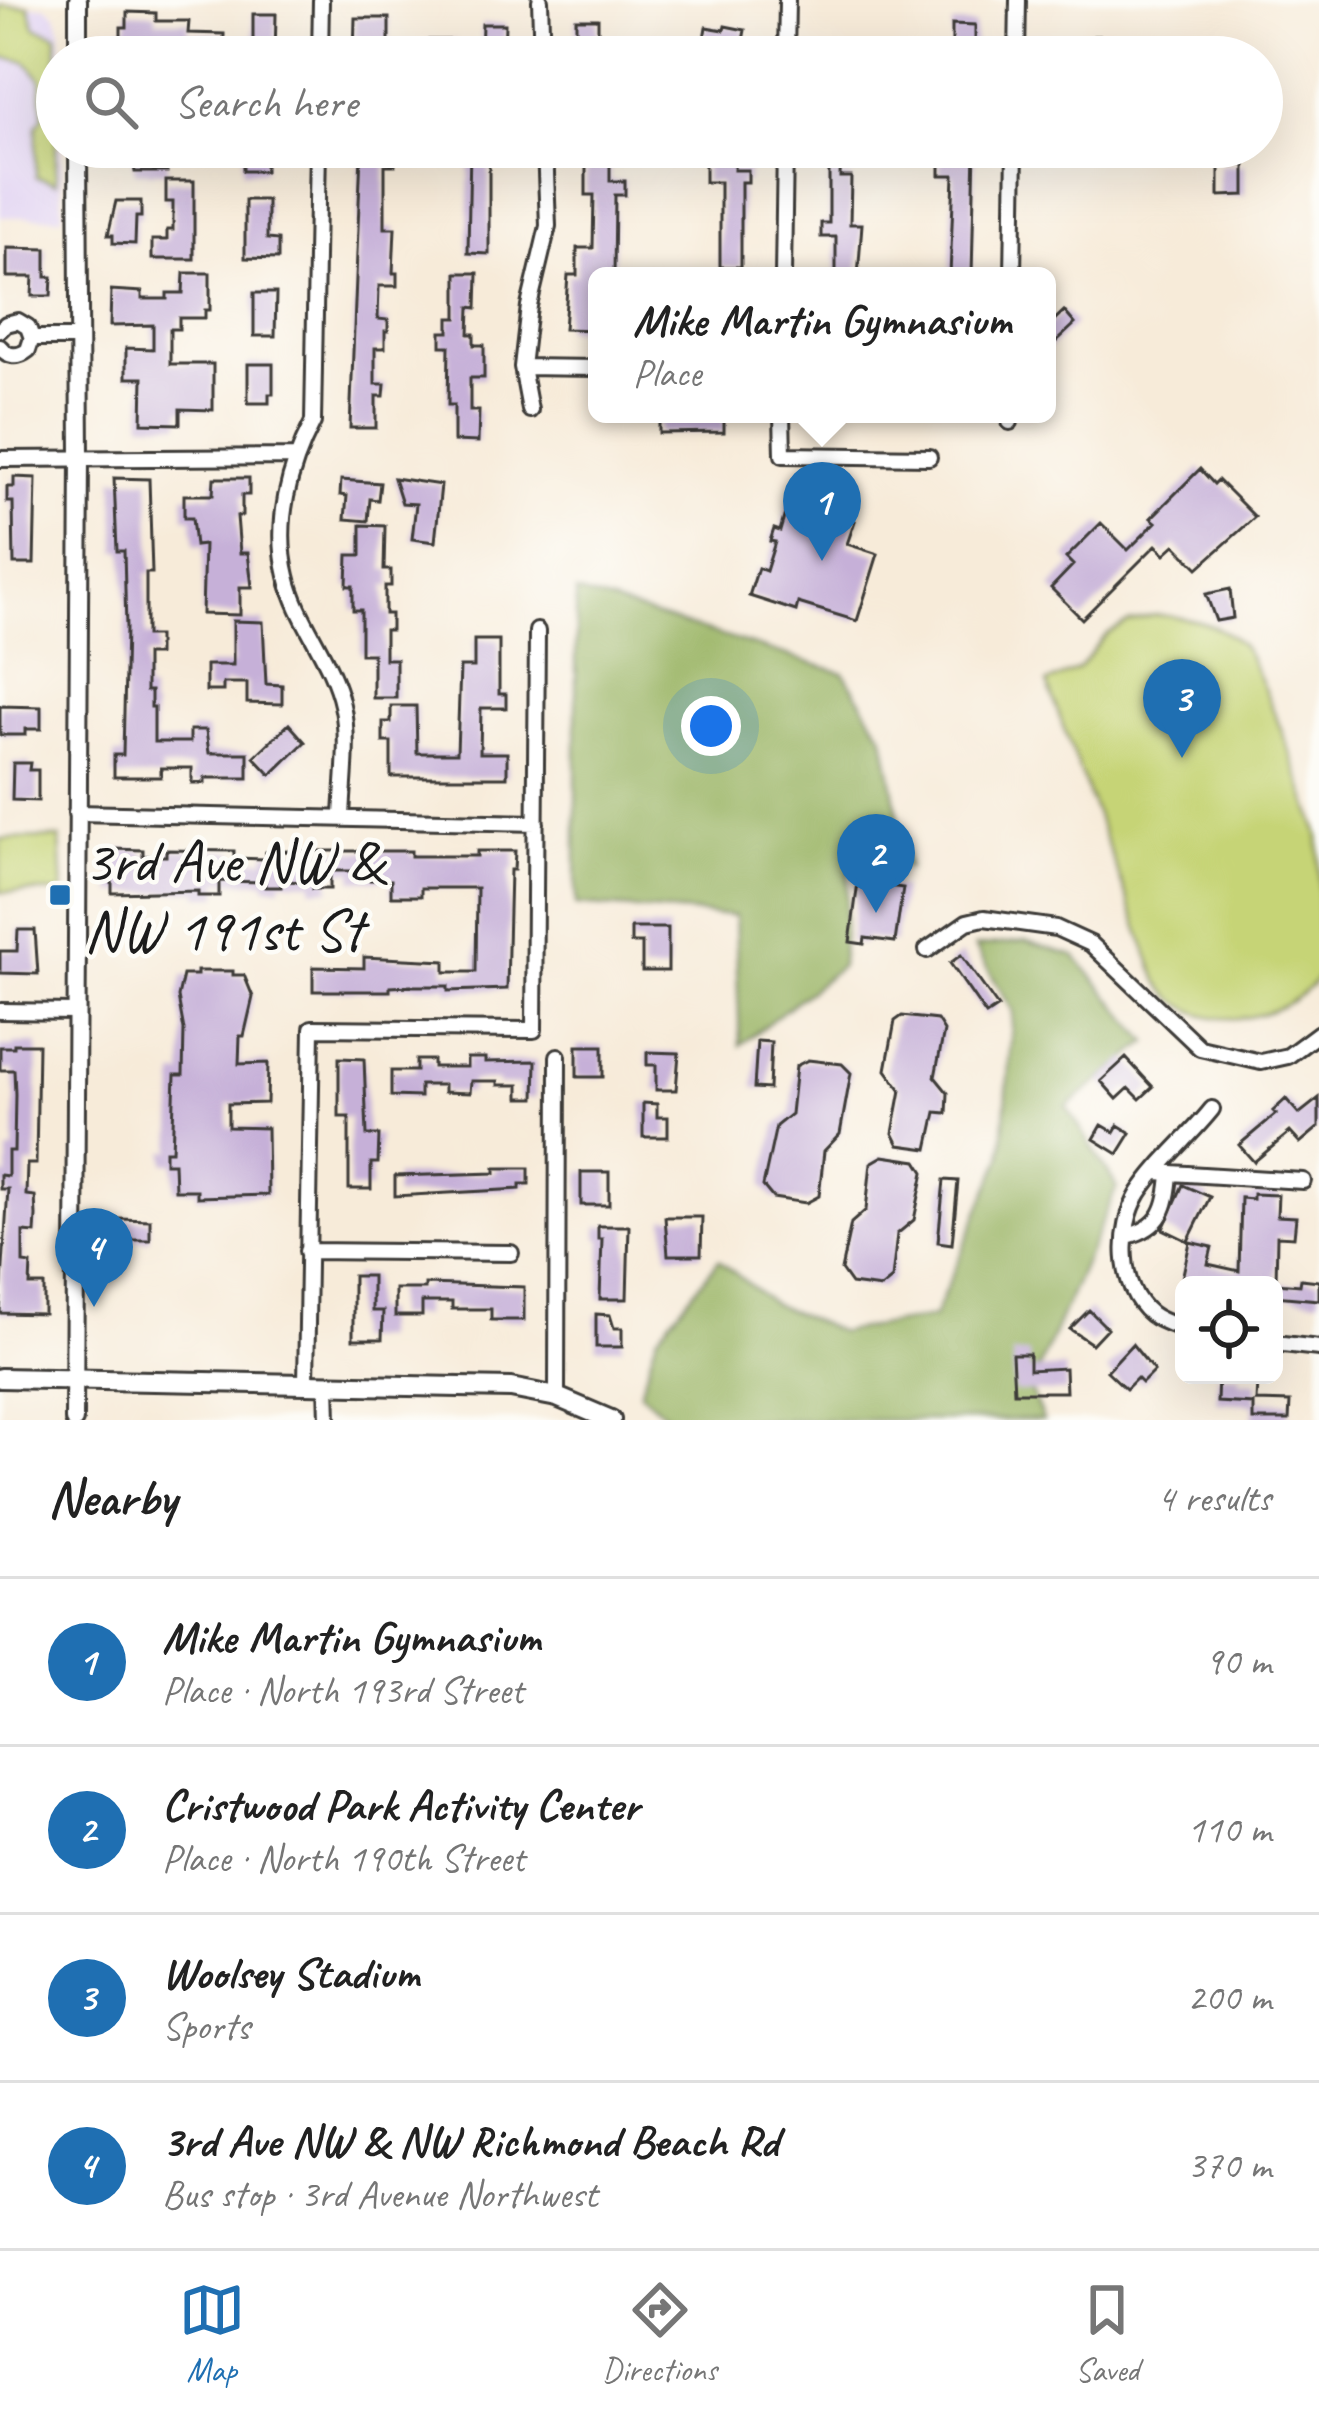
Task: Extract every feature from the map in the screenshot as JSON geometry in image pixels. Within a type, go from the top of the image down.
[{"type":"main road","points":[[0,1378],[511,1388],[557,1397],[611,1420]]},
{"type":"street","points":[[78,0],[78,36]]},
{"type":"street","points":[[320,36],[321,0]]},
{"type":"street","points":[[540,0],[541,36]]},
{"type":"street","points":[[786,36],[787,0]]},
{"type":"street","points":[[1017,36],[1018,0]]},
{"type":"street","points":[[74,1420],[78,168]]},
{"type":"street","points":[[318,168],[313,422],[286,488],[286,577],[343,708],[343,818]]},
{"type":"street","points":[[530,410],[522,367],[529,306],[548,226],[546,168]]},
{"type":"street","points":[[783,267],[785,168]]},
{"type":"street","points":[[1012,267],[1015,168]]},
{"type":"street","points":[[0,330],[18,321],[28,327],[32,338],[28,350],[18,356],[0,347]]},
{"type":"street","points":[[32,338],[78,338]]},
{"type":"street","points":[[522,367],[588,368]]},
{"type":"street","points":[[782,423],[783,455],[929,457]]},
{"type":"street","points":[[0,458],[295,457]]},
{"type":"street","points":[[306,1383],[312,1028],[534,1030],[537,631]]},
{"type":"street","points":[[76,813],[536,823]]},
{"type":"street","points":[[927,950],[967,922],[984,918],[1055,928],[1091,944],[1200,1048],[1261,1062],[1288,1056],[1319,1033]]},
{"type":"street","points":[[0,1011],[75,1012]]},
{"type":"street","points":[[557,1397],[558,1056]]},
{"type":"street","points":[[1175,1325],[1154,1317],[1137,1299],[1126,1273],[1127,1236],[1137,1197],[1212,1109]]},
{"type":"street","points":[[1162,1173],[1304,1181]]},
{"type":"street","points":[[1127,1236],[1150,1228],[1162,1214],[1162,1173]]},
{"type":"street","points":[[307,1251],[511,1252]]},
{"type":"street","points":[[1283,1343],[1319,1348]]},
{"type":"street","points":[[327,1384],[328,1420]]},
{"type":"shaded area","points":[[0,6],[47,6],[56,15],[61,36],[36,36],[36,168],[61,168],[62,217],[0,217]]},
{"type":"green space","points":[[0,6],[29,6],[35,27],[57,35],[36,36],[36,73],[26,61],[0,57]]},
{"type":"green space","points":[[36,168],[56,168],[56,183],[36,177]]},
{"type":"green space","points":[[576,592],[844,673],[884,737],[908,867],[849,871],[841,966],[740,1045],[735,916],[576,905]]},
{"type":"green space","points":[[1155,615],[1211,626],[1240,644],[1272,706],[1315,823],[1319,977],[1302,994],[1260,1015],[1215,1017],[1193,1011],[1158,981],[1047,683],[1078,669],[1107,634]]},
{"type":"green space","points":[[60,838],[63,892],[0,892],[0,839]]},
{"type":"green space","points":[[1025,941],[1075,956],[1148,1042],[1067,1107],[1117,1187],[1030,1389],[1043,1420],[672,1420],[640,1392],[657,1336],[719,1260],[773,1304],[840,1332],[934,1317],[1002,1157],[1013,1011],[975,947]]},
{"type":"building","points":[[127,12],[156,13],[156,21],[189,21],[188,33],[224,36],[121,36],[121,27],[127,27]]},
{"type":"building","points":[[253,14],[276,14],[275,36],[253,36]]},
{"type":"building","points":[[355,18],[389,18],[389,36],[355,36]]},
{"type":"building","points":[[576,19],[598,19],[598,36],[576,36]]},
{"type":"building","points":[[482,24],[505,24],[505,36],[482,36]]},
{"type":"building","points":[[952,24],[975,25],[975,36],[952,36]]},
{"type":"building","points":[[725,26],[745,30],[744,36],[704,36],[706,27],[724,30]]},
{"type":"building","points":[[134,168],[167,168],[167,172],[135,172]]},
{"type":"building","points":[[360,168],[385,168],[385,228],[395,228],[397,286],[379,286],[378,319],[388,320],[388,331],[385,348],[375,348],[375,384],[385,384],[384,396],[376,396],[376,428],[350,428]]},
{"type":"building","points":[[470,168],[489,168],[489,254],[468,253]]},
{"type":"building","points":[[586,168],[610,168],[610,181],[625,181],[625,195],[615,195],[614,267],[588,267],[588,330],[564,329],[568,275],[577,275],[577,248],[593,248],[594,195],[586,195]]},
{"type":"building","points":[[705,168],[748,170],[748,182],[741,182],[741,267],[720,267],[720,182],[705,182]]},
{"type":"building","points":[[840,168],[840,177],[851,177],[850,224],[862,224],[859,267],[836,267],[836,237],[821,237],[821,223],[829,223],[829,170],[822,170]]},
{"type":"building","points":[[940,168],[975,168],[972,267],[950,267],[954,175],[940,175]]},
{"type":"building","points":[[1219,168],[1245,168],[1245,195],[1219,196]]},
{"type":"building","points":[[166,181],[194,181],[194,259],[152,259],[152,240],[167,240],[167,230],[173,230],[173,202],[166,202]]},
{"type":"building","points":[[245,200],[267,200],[267,239],[278,240],[278,259],[245,258]]},
{"type":"building","points":[[116,201],[141,201],[135,244],[113,243],[113,235],[108,235]]},
{"type":"building","points":[[7,248],[46,249],[51,296],[32,296],[33,277],[7,277]]},
{"type":"building","points":[[184,273],[210,273],[210,310],[205,310],[205,318],[179,318],[179,329],[170,329],[170,364],[213,364],[213,410],[180,409],[180,424],[142,423],[143,378],[126,378],[126,348],[153,349],[153,325],[110,326],[111,290],[142,292],[142,299],[167,299],[167,293],[183,293]]},
{"type":"building","points":[[457,273],[478,273],[477,308],[470,307],[469,334],[474,334],[474,345],[484,345],[484,378],[470,378],[470,411],[479,411],[478,442],[454,441],[454,405],[448,405],[449,346],[441,346],[441,332],[449,332],[449,318],[457,318]]},
{"type":"building","points":[[254,293],[276,293],[275,336],[254,336]]},
{"type":"building","points":[[1064,311],[1075,324],[1056,342],[1056,319]]},
{"type":"building","points":[[248,364],[273,364],[269,403],[248,403]]},
{"type":"building","points":[[659,423],[724,423],[724,432],[659,433]]},
{"type":"building","points":[[1200,469],[1255,517],[1198,568],[1175,545],[1165,554],[1156,545],[1082,619],[1051,588],[1073,565],[1066,558],[1101,523],[1128,550],[1156,522],[1151,518]]},
{"type":"building","points":[[14,477],[36,478],[34,564],[14,564],[13,502],[7,502],[7,487],[14,487]]},
{"type":"building","points":[[114,478],[149,479],[152,573],[146,573],[146,636],[158,636],[158,655],[146,655],[146,691],[151,691],[154,707],[154,742],[190,742],[190,730],[206,730],[209,753],[248,753],[248,778],[205,778],[205,783],[192,783],[192,768],[161,768],[161,777],[114,777],[114,755],[123,755],[126,628],[124,551],[117,551]]},
{"type":"building","points":[[214,478],[249,478],[249,495],[242,495],[242,516],[237,516],[240,553],[248,553],[252,587],[240,587],[240,615],[202,614],[204,545],[195,546],[192,518],[184,518],[184,495],[213,495]]},
{"type":"building","points":[[394,478],[441,485],[435,542],[412,539],[416,504],[402,503]]},
{"type":"building","points":[[341,480],[380,483],[378,500],[370,499],[368,521],[345,519],[347,496],[340,495]]},
{"type":"building","points":[[789,500],[855,521],[847,544],[878,554],[857,621],[798,603],[796,611],[749,596],[758,568],[766,571],[775,542],[770,541],[774,529],[780,531]]},
{"type":"building","points":[[361,525],[385,526],[384,570],[391,570],[391,586],[385,586],[385,614],[391,614],[391,630],[385,630],[385,659],[396,659],[396,698],[373,698],[373,654],[361,654],[361,610],[353,610],[353,586],[347,586],[348,555],[361,555]]},
{"type":"building","points":[[1230,589],[1233,618],[1216,621],[1206,594]]},
{"type":"building","points":[[233,621],[263,622],[266,684],[282,685],[282,704],[247,703],[247,683],[223,683],[223,691],[206,691],[206,665],[233,665]]},
{"type":"building","points":[[474,640],[499,640],[499,694],[506,694],[506,708],[481,708],[480,753],[507,753],[507,777],[391,777],[391,742],[383,742],[383,722],[391,722],[391,706],[416,706],[417,753],[457,753],[460,667],[474,667]]},
{"type":"building","points":[[0,706],[41,707],[41,729],[25,729],[25,735],[0,735]]},
{"type":"building","points":[[289,724],[305,742],[271,775],[254,757]]},
{"type":"building","points":[[13,763],[30,763],[29,770],[38,770],[38,801],[12,800]]},
{"type":"building","points":[[112,849],[143,850],[143,856],[166,856],[166,850],[234,851],[234,858],[265,859],[265,852],[289,851],[477,856],[477,851],[515,851],[514,870],[510,870],[507,989],[448,991],[448,986],[411,986],[390,987],[390,991],[313,991],[313,967],[364,968],[364,957],[445,961],[445,972],[476,972],[477,888],[421,888],[421,896],[391,896],[391,880],[353,880],[353,871],[330,871],[330,889],[312,889],[312,882],[281,881],[281,887],[265,887],[265,882],[219,881],[219,896],[198,896],[198,891],[112,893]]},
{"type":"building","points":[[858,882],[903,888],[895,942],[865,938],[864,944],[850,942]]},
{"type":"building","points":[[631,928],[668,928],[668,971],[642,971],[642,943],[631,943]]},
{"type":"building","points":[[18,930],[35,930],[38,974],[0,973],[0,951],[17,951]]},
{"type":"building","points":[[961,955],[998,1007],[986,1015],[950,963]]},
{"type":"building","points":[[197,971],[244,975],[253,997],[244,1036],[240,1036],[239,1064],[268,1063],[267,1103],[228,1104],[228,1127],[267,1128],[268,1195],[197,1197],[197,1190],[175,1190],[174,1163],[165,1163],[165,1151],[172,1151],[175,1075],[183,1075],[184,1030],[178,997],[183,975],[197,975]]},
{"type":"building","points":[[902,1016],[937,1020],[944,1031],[935,1077],[948,1093],[947,1113],[936,1112],[928,1149],[899,1145],[893,1133],[901,1090],[886,1070],[895,1021]]},
{"type":"building","points":[[757,1041],[771,1042],[769,1089],[754,1088]]},
{"type":"building","points":[[38,1044],[36,1164],[27,1164],[26,1195],[35,1196],[35,1233],[23,1232],[23,1263],[31,1264],[30,1285],[44,1285],[44,1314],[0,1313],[8,1189],[0,1189],[0,1175],[8,1176],[8,1151],[14,1151],[15,1094],[14,1070],[0,1070],[0,1047]]},
{"type":"building","points":[[577,1046],[603,1046],[603,1077],[577,1077]]},
{"type":"building","points":[[647,1052],[679,1053],[676,1090],[656,1090],[656,1065],[647,1065]]},
{"type":"building","points":[[339,1058],[364,1059],[367,1135],[379,1135],[378,1163],[371,1163],[371,1189],[349,1189],[349,1117],[339,1117]]},
{"type":"building","points":[[467,1058],[536,1061],[535,1098],[519,1098],[519,1085],[498,1085],[498,1081],[471,1081],[470,1093],[444,1092],[444,1085],[420,1085],[420,1097],[391,1096],[391,1071],[416,1071],[416,1060],[433,1060],[433,1067],[467,1067]]},
{"type":"building","points":[[1126,1058],[1153,1087],[1140,1099],[1129,1088],[1117,1099],[1101,1081]]},
{"type":"building","points":[[808,1060],[842,1064],[851,1073],[840,1134],[824,1151],[819,1196],[806,1203],[773,1198],[763,1186],[776,1126],[791,1114],[796,1066]]},
{"type":"building","points":[[1319,1098],[1319,1127],[1300,1143],[1290,1132],[1254,1162],[1239,1145],[1276,1114],[1273,1111],[1286,1099],[1299,1114]]},
{"type":"building","points":[[643,1103],[657,1104],[657,1117],[668,1117],[668,1137],[643,1137]]},
{"type":"building","points":[[1102,1125],[1114,1132],[1118,1125],[1131,1133],[1118,1154],[1094,1139]]},
{"type":"building","points":[[883,1156],[917,1161],[924,1172],[914,1220],[897,1234],[892,1279],[881,1288],[851,1284],[841,1270],[851,1223],[866,1210],[871,1163]]},
{"type":"building","points":[[495,1168],[529,1168],[529,1184],[520,1184],[520,1189],[395,1196],[395,1176],[495,1173]]},
{"type":"building","points":[[581,1172],[609,1172],[609,1205],[581,1205]]},
{"type":"building","points":[[944,1180],[958,1181],[952,1244],[938,1242]]},
{"type":"building","points":[[1183,1185],[1210,1197],[1188,1241],[1163,1229]]},
{"type":"building","points":[[1253,1194],[1278,1195],[1277,1216],[1296,1217],[1294,1237],[1277,1236],[1276,1276],[1183,1276],[1190,1242],[1212,1247],[1208,1264],[1239,1271],[1241,1198],[1253,1199]]},
{"type":"building","points":[[665,1217],[702,1217],[701,1255],[668,1255]]},
{"type":"building","points":[[119,1219],[150,1220],[150,1240],[119,1240]]},
{"type":"building","points":[[598,1226],[629,1226],[627,1299],[600,1299],[602,1239],[598,1239]]},
{"type":"building","points":[[353,1276],[372,1276],[372,1311],[383,1311],[382,1339],[353,1339]]},
{"type":"building","points":[[1319,1281],[1319,1300],[1283,1297],[1283,1284]]},
{"type":"building","points":[[425,1284],[524,1287],[524,1320],[491,1320],[491,1309],[452,1309],[452,1302],[422,1302],[422,1316],[395,1316],[395,1289],[425,1289]]},
{"type":"building","points":[[1089,1310],[1107,1328],[1092,1344],[1070,1329]]},
{"type":"building","points":[[596,1314],[610,1315],[614,1328],[622,1328],[622,1347],[596,1347]]},
{"type":"building","points":[[1132,1344],[1154,1371],[1142,1383],[1137,1378],[1126,1389],[1107,1371]]},
{"type":"building","points":[[1012,1354],[1029,1354],[1029,1370],[1065,1368],[1066,1392],[1014,1392]]},
{"type":"building","points":[[1218,1384],[1257,1384],[1256,1401],[1290,1402],[1289,1420],[1253,1420],[1253,1404],[1217,1402]]},
{"type":"place","name":"Mike Martin Gymnasium","points":[[822,561]]},
{"type":"place","name":"Woolsey Stadium","points":[[1182,758]]},
{"type":"place","name":"3rd Ave NW & NW 191st St","points":[[60,895]]},
{"type":"place","name":"Cristwood Park Activity Center","points":[[876,913]]},
{"type":"place","name":"3rd Ave NW & NW Richmond Beach Rd","points":[[94,1307]]}]
